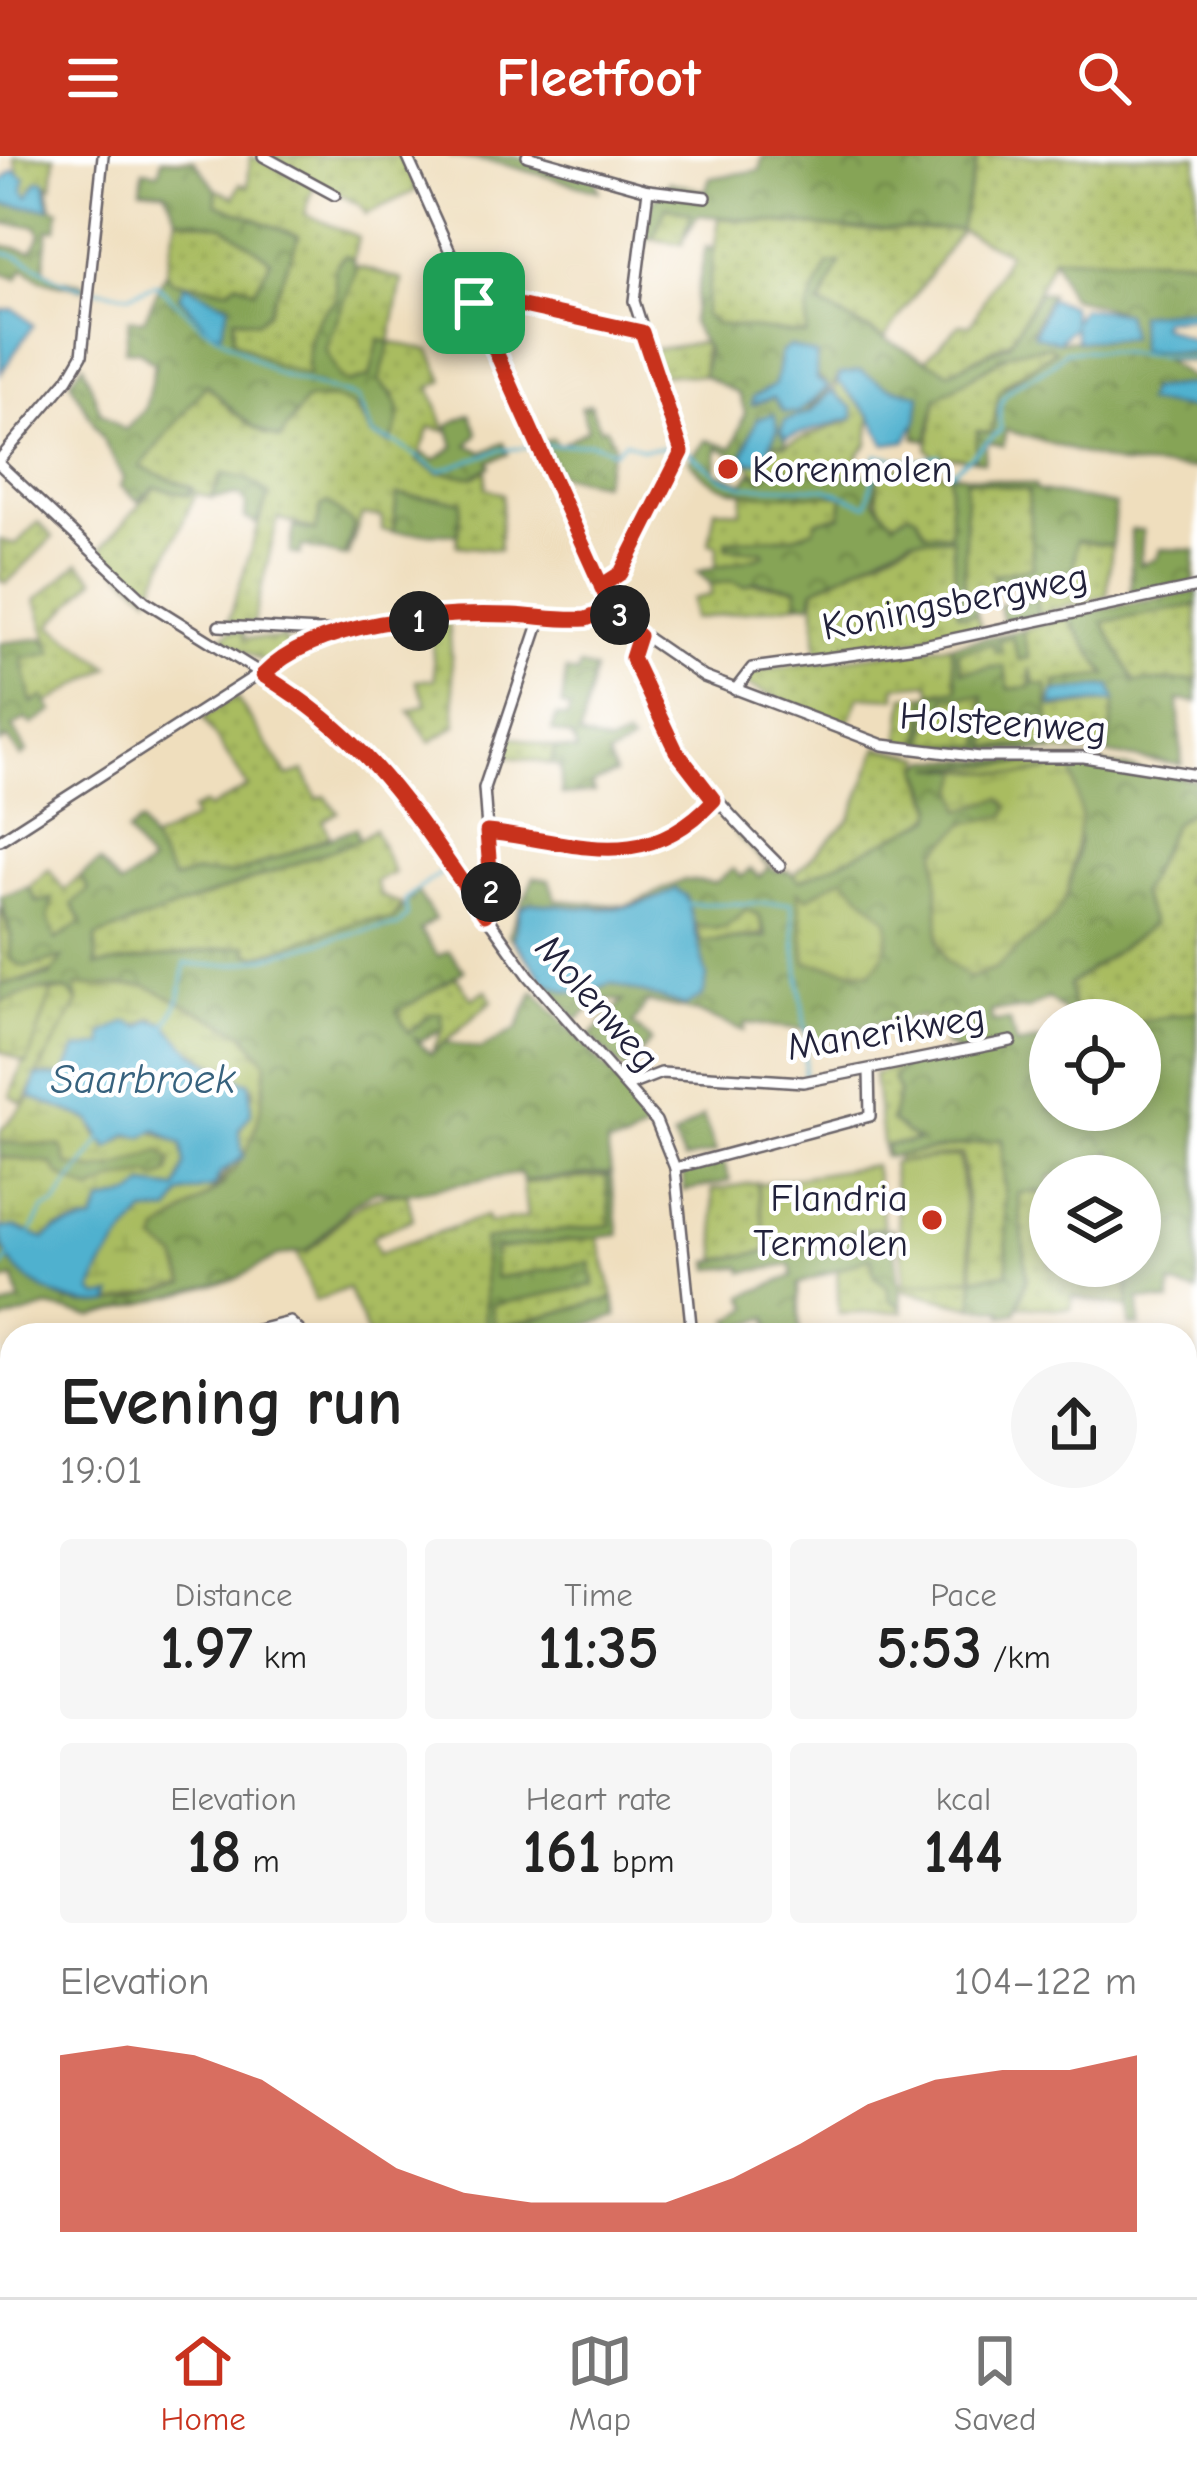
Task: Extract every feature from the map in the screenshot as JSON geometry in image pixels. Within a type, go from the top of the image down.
[{"type":"street","points":[[0,462],[82,355],[104,156]]},
{"type":"street","points":[[263,156],[335,194]]},
{"type":"street","points":[[407,156],[608,601],[619,606],[618,618],[609,622],[599,614]]},
{"type":"street","points":[[527,156],[648,190],[706,197]]},
{"type":"street","points":[[601,586],[621,573],[682,452],[632,289],[648,190]]},
{"type":"street","points":[[474,303],[496,300],[642,332]]},
{"type":"street","name":"Molenweg","points":[[0,462],[95,559],[184,627],[326,716],[368,754],[530,976],[656,1120],[675,1168],[691,1323]]},
{"type":"street","name":"Koningsbergweg","points":[[735,690],[752,668],[924,646],[1197,587]]},
{"type":"street","points":[[0,840],[340,632],[368,625],[488,615],[574,620],[599,614],[608,601]]},
{"type":"street","points":[[485,915],[492,897],[487,777],[541,618]]},
{"type":"street","name":"Holsteenweg","points":[[618,618],[677,663],[735,690],[883,745],[923,753],[1084,757],[1197,775]]},
{"type":"street","points":[[219,626],[340,632]]},
{"type":"street","points":[[639,636],[632,658],[660,721],[714,800],[780,866]]},
{"type":"street","points":[[487,832],[635,849],[681,831],[714,800]]},
{"type":"street","name":"Manerikweg","points":[[630,1085],[661,1073],[803,1082],[1011,1041]]},
{"type":"street","points":[[675,1168],[870,1116],[868,1071]]},
{"type":"green space","points":[[14,156],[55,156],[52,186],[38,180],[31,194],[25,195]]},
{"type":"green space","points":[[250,156],[314,185],[305,214],[358,237],[353,259],[345,255],[334,272],[336,300],[321,315],[312,334],[308,377],[275,365],[233,340],[234,316],[257,322],[299,236],[216,204],[216,189],[234,197],[240,184],[248,187]]},
{"type":"green space","points":[[264,156],[402,156],[417,190],[366,214],[360,205]]},
{"type":"green space","points":[[449,156],[515,156],[595,179],[599,191],[502,164]]},
{"type":"green space","points":[[978,156],[1197,156],[1197,260],[1053,258],[1015,338],[949,372],[923,362],[960,324],[971,325],[1008,253],[961,230],[885,338],[819,304],[839,263],[828,265],[809,308],[806,335],[716,324],[704,315],[719,218],[846,229],[959,229]]},
{"type":"green space","points":[[978,156],[960,229],[846,229],[698,215],[685,237],[691,213],[666,207],[653,239],[643,240],[652,203],[669,182],[705,191],[710,178],[760,170],[762,157]]},
{"type":"green space","points":[[162,159],[194,160],[216,189],[216,204],[299,236],[268,312],[257,322],[234,317],[233,340],[275,365],[308,376],[312,334],[321,315],[336,300],[336,267],[345,255],[353,259],[356,272],[325,349],[340,379],[348,383],[370,377],[379,339],[390,343],[379,381],[398,410],[390,444],[371,435],[357,408],[332,398],[306,400],[280,439],[249,424],[207,384],[140,467],[194,489],[189,495],[155,487],[138,501],[120,486],[124,478],[70,381],[83,364],[101,413],[125,430],[145,409],[155,364],[139,351],[125,350],[129,319],[144,320],[166,271],[171,281],[228,289],[237,282],[255,290],[271,260],[224,226],[177,218],[165,191],[141,189],[143,170],[159,172]]},
{"type":"green space","points":[[48,185],[52,208],[59,210],[56,229],[48,229],[44,270],[58,279],[86,284],[85,289],[41,280],[24,268],[17,279],[0,273],[0,245],[32,251],[41,234],[36,226],[0,224],[0,204],[48,208]]},
{"type":"green space","points":[[665,207],[692,213],[682,244],[653,239]]},
{"type":"green space","points":[[177,218],[224,226],[271,259],[256,291],[237,282],[228,289],[171,281],[166,271]]},
{"type":"green space","points":[[706,247],[714,249],[704,315],[716,324],[806,335],[808,308],[828,264],[840,263],[820,305],[949,372],[1009,344],[1039,292],[1050,294],[1032,331],[1058,341],[1130,338],[1125,313],[1069,297],[1053,257],[1197,259],[1197,309],[1138,314],[1149,352],[1197,353],[1197,362],[1164,360],[1190,378],[1197,375],[1197,384],[1150,389],[1197,409],[1197,469],[1120,465],[1006,430],[1003,446],[987,442],[984,462],[974,459],[978,431],[992,433],[999,392],[1056,351],[1050,346],[1014,351],[937,398],[927,440],[915,438],[920,395],[888,387],[860,371],[838,376],[792,428],[785,445],[769,443],[778,428],[757,419],[743,455],[746,461],[717,447],[716,472],[744,483],[752,472],[762,479],[776,467],[847,479],[856,473],[878,477],[874,500],[894,522],[909,512],[917,516],[925,532],[950,534],[950,473],[1035,485],[1036,490],[1115,505],[1112,545],[1076,541],[1072,592],[1034,589],[1038,614],[1003,623],[999,605],[1019,600],[1016,583],[995,584],[993,575],[1033,567],[1028,490],[966,479],[964,597],[973,596],[977,614],[958,614],[952,538],[911,538],[814,589],[811,603],[797,604],[797,588],[756,581],[745,586],[732,581],[711,584],[697,572],[764,555],[763,551],[727,548],[727,540],[793,537],[814,529],[816,521],[841,516],[843,496],[739,491],[703,475],[689,460],[706,440],[733,448],[745,412],[739,394],[704,376],[707,349],[691,323]],"holes":[[[781,353],[826,383],[811,406],[773,397],[755,405],[753,397],[775,385]]]},
{"type":"green space","points":[[357,266],[402,280],[390,342],[430,350],[444,381],[430,387],[446,431],[430,427],[417,461],[473,477],[487,468],[486,488],[503,494],[499,550],[457,546],[461,501],[397,495],[393,532],[382,530],[382,517],[362,515],[347,558],[354,525],[321,506],[316,531],[278,518],[253,624],[228,623],[268,495],[219,478],[212,498],[196,493],[149,596],[98,552],[155,487],[189,495],[193,488],[139,467],[207,383],[231,410],[267,435],[305,400],[346,402],[362,421],[395,395],[370,377],[348,383],[340,379],[325,349]]},
{"type":"green space","points":[[704,342],[704,376],[660,374],[651,350]]},
{"type":"green space","points":[[1050,346],[1056,350],[1003,386],[992,434],[978,431],[974,459],[933,455],[927,449],[937,398],[1014,351]]},
{"type":"green space","points":[[838,381],[871,416],[868,444],[858,455],[856,473],[847,480],[763,480],[746,461],[762,462],[769,443],[785,445],[853,419],[834,392]]},
{"type":"green space","points":[[590,404],[600,429],[606,427],[614,444],[602,483],[560,475],[542,443],[553,438],[558,446],[588,429],[581,407]]},
{"type":"green space","points":[[470,414],[478,433],[468,445],[483,452],[504,443],[508,454],[489,461],[491,466],[472,477],[437,472],[417,461],[424,454],[435,460],[454,447],[448,425]]},
{"type":"green space","points":[[878,464],[950,473],[951,534],[924,532],[904,515],[894,522],[879,502]]},
{"type":"green space","points":[[223,474],[247,479],[269,494],[257,524],[245,518],[246,503],[239,495],[212,498]]},
{"type":"green space","points":[[965,478],[1028,490],[1033,568],[994,575],[996,590],[964,598]]},
{"type":"green space","points":[[744,493],[843,495],[841,516],[817,521],[815,529],[793,537],[727,540],[727,548],[764,551],[764,555],[716,568],[717,545],[709,543],[715,508],[741,512]]},
{"type":"green space","points":[[397,495],[462,501],[458,534],[393,532]]},
{"type":"green space","points":[[328,502],[354,525],[344,557],[302,546],[300,555],[290,553],[294,527],[316,531],[321,506]]},
{"type":"green space","points":[[38,522],[53,537],[7,583],[0,580],[0,540],[16,544]]},
{"type":"green space","points":[[1131,530],[1143,530],[1140,565],[1157,558],[1160,549],[1195,550],[1194,583],[1131,592]]},
{"type":"green space","points":[[924,534],[953,538],[958,613],[977,614],[981,629],[817,655],[814,589]]},
{"type":"green space","points":[[1076,541],[1112,545],[1107,596],[1038,614],[1034,589],[1072,591]]},
{"type":"green space","points":[[79,563],[95,579],[51,625],[110,667],[48,703],[44,697],[32,704],[22,658],[52,653],[36,600]]},
{"type":"green space","points":[[732,581],[798,588],[797,604],[693,619],[692,599],[711,595],[711,584]]},
{"type":"green space","points":[[1197,591],[1197,605],[1103,622],[1135,682],[1197,680],[1197,702],[1178,700],[1182,765],[1107,754],[1115,701],[1111,686],[1057,692],[1055,682],[1107,675],[1067,616]]},
{"type":"green space","points":[[1197,605],[1197,680],[1135,683],[1102,622]]},
{"type":"green space","points":[[1067,616],[1107,676],[1055,683],[1055,708],[1115,701],[1107,754],[1051,752],[1047,685],[1035,685],[1030,669],[1031,687],[1009,689],[962,671],[957,651],[994,643],[1001,650],[998,640],[1012,637],[1028,658],[1022,630]]},
{"type":"green space","points":[[449,621],[456,726],[430,742],[409,711],[427,704],[416,681],[435,679],[430,623]]},
{"type":"green space","points":[[1022,630],[1029,658],[1019,660],[1012,637],[998,640],[1002,651],[995,652],[993,643],[957,652],[962,671],[1004,666],[1009,689],[1031,687],[1030,668],[1035,684],[1047,685],[1051,752],[920,749],[926,695],[958,689],[951,645]],"holes":[[[983,696],[983,746],[925,743],[930,709],[946,710],[946,697]],[[991,714],[1038,716],[1047,729],[1048,746],[988,747]]]},
{"type":"green space","points":[[230,631],[244,632],[244,638],[279,639],[284,634],[284,643],[297,643],[298,634],[328,634],[264,662],[222,638]]},
{"type":"green space","points":[[44,638],[53,653],[22,659],[32,703],[44,697],[53,711],[32,725],[26,719],[13,727],[27,752],[21,757],[7,738],[0,744],[0,643]]},
{"type":"green space","points":[[951,645],[958,690],[932,692],[929,683],[896,686],[896,698],[859,696],[847,727],[746,685],[751,673],[761,670]]},
{"type":"green space","points":[[580,666],[594,670],[580,736],[609,745],[626,738],[631,743],[608,757],[615,774],[592,784],[595,792],[562,795],[560,766],[551,764],[555,748],[577,751],[572,737],[552,731],[556,716],[567,718],[570,708],[562,706],[566,671],[577,674]]},
{"type":"green space","points":[[926,695],[920,749],[899,744],[905,696]]},
{"type":"green space","points":[[983,695],[983,747],[925,743],[930,709],[946,697]]},
{"type":"green space","points":[[236,697],[288,776],[304,771],[317,799],[325,796],[338,812],[323,821],[330,836],[234,876],[195,873],[172,880],[151,841],[194,819],[191,811],[204,804],[208,809],[248,787],[203,718]]},
{"type":"green space","points":[[990,714],[1038,716],[1047,729],[1048,747],[987,747]]},
{"type":"green space","points":[[507,735],[555,748],[551,764],[500,755]]},
{"type":"green space","points":[[878,747],[924,757],[921,775],[936,813],[916,829],[799,881],[791,878],[851,818]]},
{"type":"green space","points":[[930,760],[1083,760],[1197,780],[1197,806],[1174,823],[1140,894],[1153,925],[1069,985],[1071,999],[1029,999],[1029,1009],[991,1011],[992,1022],[1010,1021],[1016,1045],[1029,1043],[1029,1131],[1161,1131],[1161,1018],[1197,1011],[1197,1293],[1170,1284],[1170,1302],[1139,1299],[1140,1323],[1130,1323],[1128,1287],[1161,1287],[1161,1155],[1111,1155],[1111,1151],[1105,1155],[1029,1155],[1029,1193],[1018,1193],[1027,1277],[1016,1313],[1003,1316],[1002,1310],[973,1307],[974,1278],[1008,1273],[1002,1139],[887,1157],[886,1145],[918,1141],[891,1121],[899,1092],[893,1078],[906,1064],[955,1057],[953,1046],[945,1047],[942,1029],[927,1031],[923,1016],[866,1026],[810,1048],[810,1030],[745,1023],[744,1031],[697,1012],[647,1002],[633,1024],[651,1041],[626,1072],[590,1036],[623,1001],[600,999],[577,1020],[508,935],[534,877],[549,880],[556,900],[624,906],[530,903],[521,909],[581,994],[611,983],[685,1006],[670,893],[628,905],[684,880],[715,883],[733,869],[741,877],[751,869],[759,877],[769,867],[735,833],[739,829],[774,871],[789,871],[800,881],[933,818],[935,806],[920,767]],"holes":[[[1082,763],[1020,775],[1072,768],[1079,842],[1067,896],[939,942],[937,851],[1006,815],[1009,807],[1001,798],[962,809],[962,771],[1017,775],[932,767]],[[798,893],[806,898],[869,973],[806,962]],[[746,909],[759,916],[767,937],[701,942],[695,924],[718,928]]]},
{"type":"green space","points":[[1082,762],[1082,767],[1020,775],[932,766]]},
{"type":"green space","points":[[1072,767],[1081,817],[1067,896],[1053,919],[996,968],[970,978],[946,960],[939,942],[937,851],[966,823],[1005,816],[1009,807],[1001,798],[962,810],[957,789],[962,770],[1021,775]]},
{"type":"green space","points":[[1197,806],[1194,860],[1184,881],[1197,888],[1197,1011],[1161,1018],[1161,999],[1071,999],[1069,985],[1152,925],[1140,894],[1174,823]]},
{"type":"green space","points":[[141,822],[173,880],[195,873],[234,874],[356,828],[359,840],[96,937],[96,966],[247,945],[247,953],[258,956],[364,920],[392,920],[417,891],[435,919],[420,930],[438,956],[449,951],[464,971],[397,1012],[409,1033],[431,1014],[441,1013],[443,1029],[420,1041],[413,1037],[431,1054],[445,1042],[480,1049],[517,1029],[534,991],[632,1096],[651,1127],[626,1142],[607,1145],[611,1173],[523,1181],[521,1173],[407,1193],[375,1191],[351,1205],[309,1250],[278,1256],[236,1279],[92,1317],[48,1307],[0,1322],[0,1308],[20,1302],[14,1278],[0,1282],[0,1239],[42,1286],[80,1304],[124,1300],[184,1284],[156,1242],[159,1232],[223,1185],[264,1090],[266,1062],[111,987],[76,986],[78,1002],[68,990],[38,990],[0,1002],[0,985],[50,976],[62,958],[25,967],[10,959],[11,936],[0,896],[29,887],[37,902],[52,899],[48,919],[56,940],[82,922],[72,904],[89,890],[80,876],[100,862],[120,886],[150,865],[127,832]]},
{"type":"green space","points":[[374,829],[394,873],[375,881],[381,896],[401,904],[392,920],[364,920],[258,957],[247,953],[247,946],[96,966],[96,937],[359,840]]},
{"type":"green space","points":[[49,869],[64,890],[80,876],[90,890],[82,922],[55,940],[48,919],[52,899],[37,902],[29,887]]},
{"type":"green space","points":[[843,877],[888,920],[886,949],[869,973],[806,962],[798,892],[807,898]]},
{"type":"green space","points":[[0,906],[11,936],[11,960],[35,965],[62,956],[58,971],[0,985]]},
{"type":"green space","points":[[746,909],[759,916],[764,934],[701,942],[695,923],[723,927]]},
{"type":"green space","points":[[456,977],[472,999],[486,990],[492,1001],[431,1054],[443,1029],[427,1018],[409,1033],[396,1012]]},
{"type":"green space","points":[[75,986],[146,986],[243,1033],[266,1062],[257,1123],[238,1164],[207,1196],[159,1232],[156,1242],[177,1258],[185,1284],[111,1303],[112,1295],[98,1297],[92,1291],[108,1258],[145,1213],[170,1212],[181,1194],[214,1187],[229,1169],[253,1089],[188,1048],[153,1018],[97,1049],[65,1077],[36,1076],[78,1002]]},
{"type":"green space","points":[[38,990],[52,992],[27,1064],[0,1051],[0,1002]]},
{"type":"green space","points":[[68,990],[78,1002],[23,1104],[10,1096],[52,992]]},
{"type":"green space","points":[[906,1064],[891,1121],[919,1141],[887,1145],[884,1158],[874,1074]]},
{"type":"green space","points":[[31,1097],[90,1120],[98,1137],[121,1141],[144,1131],[182,1145],[185,1164],[177,1189],[102,1203],[93,1221],[56,1229],[44,1239],[2,1229],[0,1157],[52,1164],[59,1175],[92,1192],[114,1180],[150,1174],[157,1180],[169,1173],[171,1161],[160,1151],[95,1170],[68,1165],[62,1146],[0,1142],[1,1130]]},
{"type":"green space","points":[[703,1116],[716,1152],[684,1160],[673,1138]]},
{"type":"green space","points":[[1002,1139],[1008,1273],[974,1278],[962,1154],[897,1162],[897,1156]]},
{"type":"green space","points":[[0,1142],[63,1146],[95,1170],[160,1151],[171,1161],[168,1173],[157,1180],[132,1177],[92,1192],[59,1175],[52,1164],[0,1157]]},
{"type":"green space","name":"Flandria Termolen","points":[[959,1156],[973,1277],[905,1285],[892,1163]]},
{"type":"green space","points":[[722,1158],[730,1181],[684,1191],[683,1171]]},
{"type":"green space","points":[[874,1165],[884,1227],[767,1246],[757,1184]]},
{"type":"green space","points":[[606,1176],[611,1225],[485,1240],[485,1323],[363,1323],[348,1288],[315,1301],[297,1252],[320,1241],[365,1202],[407,1193],[413,1219],[372,1236],[379,1253],[486,1216],[488,1223],[527,1217],[523,1183]]},
{"type":"green space","points":[[606,1176],[611,1176],[619,1235],[494,1249],[495,1278],[590,1263],[594,1285],[492,1305],[494,1323],[485,1323],[484,1240],[611,1225]]},
{"type":"green space","points":[[757,1182],[768,1251],[718,1260],[712,1190]]},
{"type":"green space","points":[[1018,1192],[1029,1192],[1029,1287],[1128,1287],[1129,1308],[1072,1296],[1071,1309],[1019,1306],[1027,1277]]},
{"type":"green space","points":[[892,1228],[902,1307],[890,1300],[887,1286],[875,1277],[871,1257],[798,1284],[800,1323],[769,1323],[768,1317],[732,1323],[750,1308],[744,1296],[793,1276],[791,1265],[744,1272],[742,1267],[711,1269],[710,1262]]},
{"type":"green space","points":[[598,1237],[614,1298],[517,1323],[494,1323],[492,1304],[594,1285],[590,1263],[494,1278],[494,1248]]},
{"type":"green space","points":[[872,1257],[903,1311],[839,1314],[837,1267]]},
{"type":"green space","points":[[974,1278],[973,1307],[900,1289],[899,1283]]},
{"type":"green space","points":[[614,1298],[617,1316],[594,1323],[518,1323]]},
{"type":"water","points":[[14,170],[25,178],[23,190],[28,196],[38,180],[45,181],[49,208],[0,204],[0,182]]},
{"type":"water","points":[[185,285],[229,305],[221,334],[209,329],[179,296]]},
{"type":"water","points":[[1049,299],[1071,306],[1073,322],[1081,308],[1125,313],[1130,338],[1077,341],[1074,327],[1058,341],[1034,335]]},
{"type":"water","points":[[14,309],[33,325],[1,373],[0,310]]},
{"type":"water","points":[[1197,309],[1197,317],[1162,320],[1160,326],[1197,342],[1197,353],[1139,351],[1138,314]]},
{"type":"water","points":[[789,346],[816,355],[816,379],[828,387],[798,413],[784,412],[773,397],[752,404],[753,397],[775,385],[781,353]]},
{"type":"water","points":[[860,371],[888,387],[920,395],[917,421],[906,441],[885,444],[871,416],[838,381],[840,374]]},
{"type":"water","points":[[1197,384],[1197,409],[1145,402],[1150,389]]},
{"type":"water","points":[[832,391],[853,408],[853,418],[785,438],[781,431],[785,421],[811,412]]},
{"type":"water","points":[[774,414],[778,428],[762,462],[748,462],[743,455],[757,419]]},
{"type":"water","points":[[1111,686],[1115,701],[1052,706],[1053,692]]},
{"type":"water","points":[[675,889],[686,896],[707,977],[703,996],[685,1006],[611,983],[581,994],[566,991],[545,981],[513,939],[521,908],[531,903],[622,907]]},
{"type":"water","name":"Saarbroek","points":[[151,1020],[166,1023],[203,1059],[250,1083],[251,1114],[239,1129],[243,1157],[220,1173],[214,1187],[181,1194],[170,1212],[145,1213],[108,1258],[92,1291],[98,1297],[113,1295],[111,1303],[76,1302],[39,1287],[24,1275],[11,1262],[0,1228],[15,1227],[44,1239],[56,1230],[93,1221],[102,1203],[135,1194],[144,1185],[177,1189],[185,1164],[182,1145],[156,1130],[143,1137],[128,1134],[108,1149],[90,1120],[31,1097],[36,1076],[64,1076],[76,1049],[104,1045],[103,1034],[127,1022],[141,1027]]},
{"type":"waterway","points":[[0,252],[83,287]]},
{"type":"waterway","points":[[94,289],[129,295],[156,284],[199,323],[275,373],[357,398],[373,436],[398,444],[439,471],[500,450],[536,447]]},
{"type":"waterway","points":[[687,451],[719,476],[744,486],[825,488],[867,505],[875,470],[871,462],[877,455],[917,461],[938,455],[952,472],[1001,430],[1000,412],[1010,390],[1065,351],[1197,359]]},
{"type":"waterway","points":[[542,446],[593,443],[614,451],[625,441],[642,449],[675,447]]},
{"type":"waterway","points":[[166,1026],[180,998],[185,963],[237,963],[398,926],[407,916],[405,899],[443,871]]},
{"type":"waterway","points":[[684,904],[791,903],[806,1037]]},
{"type":"waterway","points":[[804,1075],[806,1046]]},
{"type":"waterway","points":[[28,1238],[44,1209],[56,1205],[102,1138]]},
{"type":"waterway","points":[[0,1269],[10,1257]]},
{"type":"place","name":"Korenmolen","points":[[728,469]]},
{"type":"place","name":"Flandria Termolen","points":[[932,1220]]},
{"type":"route","points":[[474,303],[496,300],[642,332],[665,406],[682,440],[682,452],[667,490],[621,573],[615,580],[601,586],[608,601],[619,606],[618,618],[639,636],[632,658],[660,721],[676,751],[714,800],[681,831],[659,844],[635,849],[487,832],[492,897],[485,915],[368,754],[313,705],[263,675],[278,662],[356,626],[488,615],[586,619],[599,614],[608,601],[515,392],[474,303]]}]
